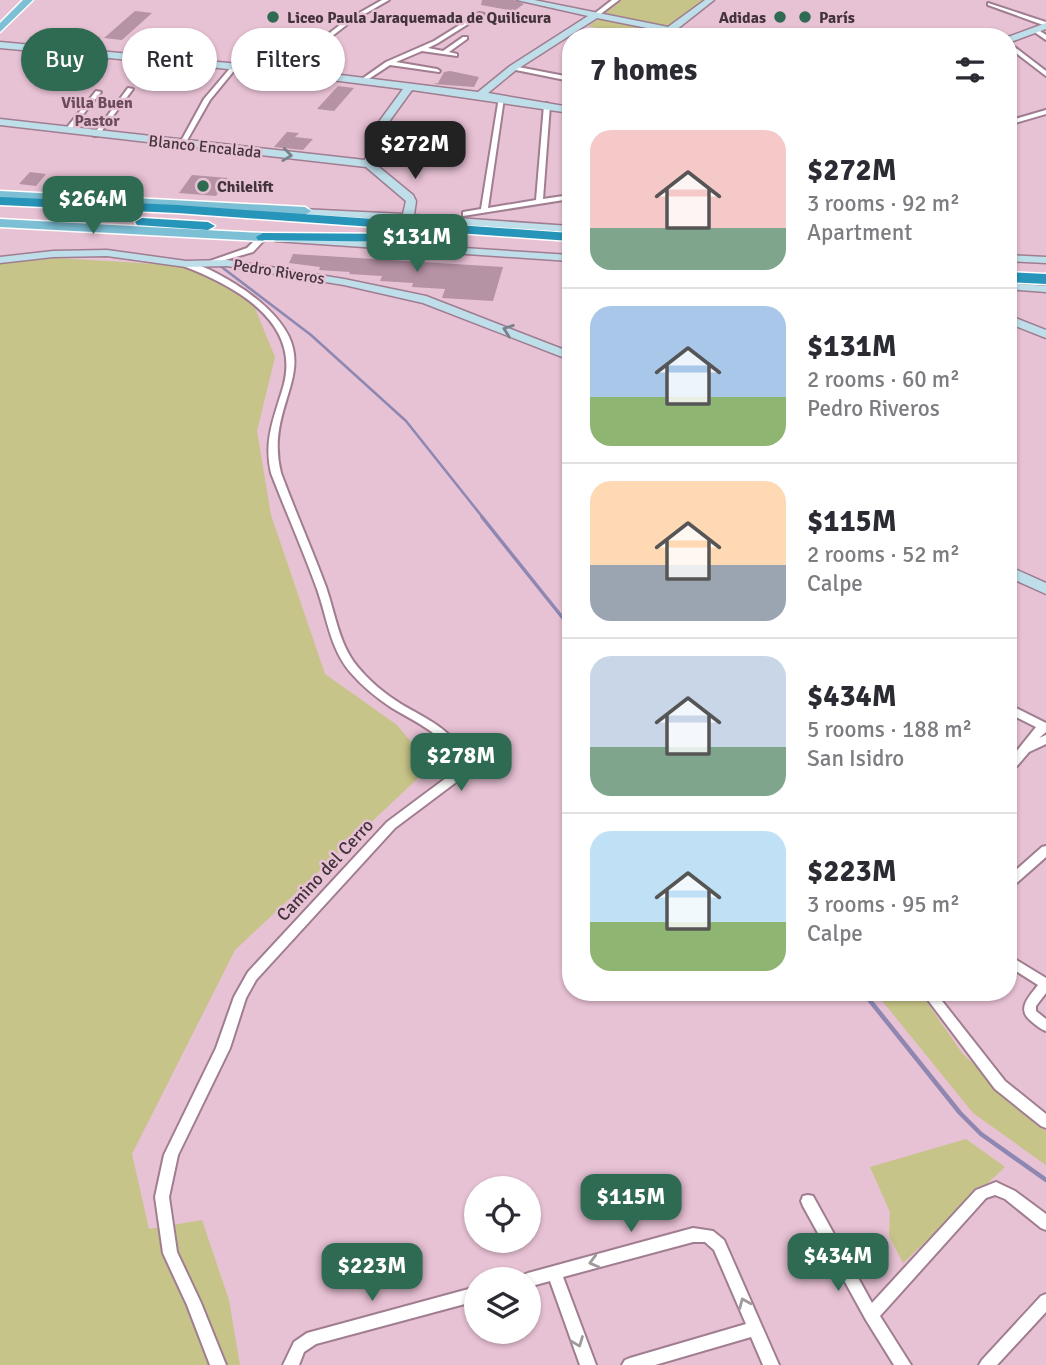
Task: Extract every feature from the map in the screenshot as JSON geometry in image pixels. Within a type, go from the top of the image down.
[{"type":"highway","points":[[0,201],[97,212],[562,247]]},
{"type":"highway","points":[[305,211],[429,228]]},
{"type":"highway","points":[[0,216],[97,212],[562,236]]},
{"type":"highway","points":[[263,237],[411,237]]},
{"type":"highway","points":[[1017,266],[1046,268]]},
{"type":"highway","points":[[1017,277],[1046,279]]},
{"type":"main road","points":[[0,29],[28,0]]},
{"type":"main road","points":[[0,195],[305,211]]},
{"type":"main road","points":[[0,223],[263,237]]},
{"type":"street","points":[[339,28],[386,0]]},
{"type":"street","points":[[520,0],[596,15],[643,28]]},
{"type":"street","points":[[576,28],[616,0]]},
{"type":"street","points":[[673,28],[710,0]]},
{"type":"street","points":[[990,4],[1046,25]]},
{"type":"street","points":[[362,81],[481,14]]},
{"type":"street","points":[[1017,38],[1046,25]]},
{"type":"street","points":[[1035,30],[1046,38]]},
{"type":"street","points":[[444,53],[467,38],[449,34]]},
{"type":"street","points":[[480,95],[513,68],[562,37]]},
{"type":"street","points":[[0,45],[231,66]]},
{"type":"street","points":[[423,49],[455,55]]},
{"type":"street","points":[[1017,50],[1046,74]]},
{"type":"street","points":[[388,64],[437,71]]},
{"type":"street","points":[[513,68],[562,77]]},
{"type":"street","points":[[183,143],[207,99],[231,70]]},
{"type":"street","points":[[345,79],[480,95],[562,108]]},
{"type":"street","points":[[408,217],[409,197],[369,164],[378,130],[409,87]]},
{"type":"street","points":[[96,135],[129,91]]},
{"type":"street","points":[[67,131],[98,92]]},
{"type":"street","points":[[484,211],[501,98]]},
{"type":"street","points":[[539,202],[547,105]]},
{"type":"street","points":[[1017,120],[1046,112]]},
{"type":"street","name":"Blanco Encalada","points":[[0,122],[369,164]]},
{"type":"street","points":[[466,214],[562,198]]},
{"type":"street","points":[[305,211],[562,228]]},
{"type":"street","points":[[211,262],[250,250],[263,237],[562,257]]},
{"type":"street","name":"Pedro Riveros","points":[[0,260],[93,252],[186,264],[211,262],[387,290],[464,314],[562,353]]},
{"type":"street","points":[[1017,258],[1046,260]]},
{"type":"street","name":"Camino del Cerro","points":[[186,264],[208,271],[241,291],[275,321],[290,346],[291,369],[270,447],[274,469],[349,664],[368,685],[392,704],[450,739],[460,757],[455,777],[391,825],[252,976],[240,997],[223,1048],[171,1155],[162,1197],[170,1253],[194,1303],[218,1365]]},
{"type":"street","points":[[1017,287],[1046,289]]},
{"type":"street","points":[[1017,323],[1046,334]]},
{"type":"street","points":[[1017,575],[1046,589]]},
{"type":"street","points":[[1017,713],[1045,727],[1031,740],[1029,748]]},
{"type":"street","points":[[1017,759],[1029,748],[1046,739]]},
{"type":"street","points":[[1017,876],[1046,850]]},
{"type":"street","points":[[1017,966],[1046,984],[1030,1006],[1030,1013],[1046,1026]]},
{"type":"street","points":[[935,1001],[1000,1085],[1046,1122]]},
{"type":"street","points":[[871,1315],[981,1194],[996,1188],[1010,1195],[1046,1223]]},
{"type":"street","points":[[808,1201],[902,1365]]},
{"type":"street","points":[[541,1276],[693,1235],[708,1236],[719,1245],[771,1365]]},
{"type":"street","points":[[554,1273],[588,1365]]},
{"type":"street","points":[[293,1359],[312,1338],[464,1297]]},
{"type":"street","points":[[988,1365],[1046,1301]]},
{"type":"street","points":[[631,1365],[754,1329]]},
{"type":"shaded area","points":[[622,0],[704,0],[670,27],[604,13]]},
{"type":"shaded area","points":[[599,19],[646,28],[596,28],[588,26]]},
{"type":"shaded area","points":[[58,258],[189,266],[252,301],[275,357],[257,431],[271,515],[325,674],[397,725],[431,766],[235,950],[132,1154],[149,1229],[202,1220],[229,1300],[240,1365],[0,1365],[0,264]]},
{"type":"shaded area","points":[[882,1001],[926,1001],[962,1053],[1034,1123],[1046,1131],[1046,1165],[973,1113]]},
{"type":"shaded area","points":[[966,1139],[1005,1167],[903,1263],[889,1236],[890,1212],[870,1167]]},
{"type":"building","points":[[482,0],[514,0],[524,4],[514,11],[481,5]]},
{"type":"building","points":[[135,11],[152,13],[135,28],[122,28],[122,40],[108,38],[108,35]]},
{"type":"building","points":[[444,72],[479,77],[474,87],[433,84],[438,83]]},
{"type":"building","points":[[345,87],[354,88],[334,111],[317,109],[333,91],[345,91]]},
{"type":"building","points":[[287,132],[299,133],[295,137],[313,139],[303,150],[274,147]]},
{"type":"building","points":[[30,172],[46,174],[36,186],[19,184]]},
{"type":"building","name":"Chilelift","points":[[192,175],[228,178],[216,196],[179,193]]},
{"type":"building","points":[[293,254],[503,267],[493,301],[442,298],[445,289],[412,287],[413,283],[380,281],[382,276],[319,270],[320,267],[289,263]]},
{"type":"waterway","points":[[219,265],[311,335],[406,421],[484,519]]},
{"type":"waterway","points":[[482,517],[562,617]]},
{"type":"waterway","points":[[870,1001],[960,1113],[981,1134],[1046,1180]]},
{"type":"place","name":"Liceo Paula Jaraquemada de Quilicura","points":[[273,17]]},
{"type":"place","name":"Adidas","points":[[780,17]]},
{"type":"place","name":"París","points":[[805,17]]},
{"type":"place","name":"Chilelift","points":[[203,186]]},
{"type":"district","name":"Villa Buen Pastor","points":[[97,111]]}]
